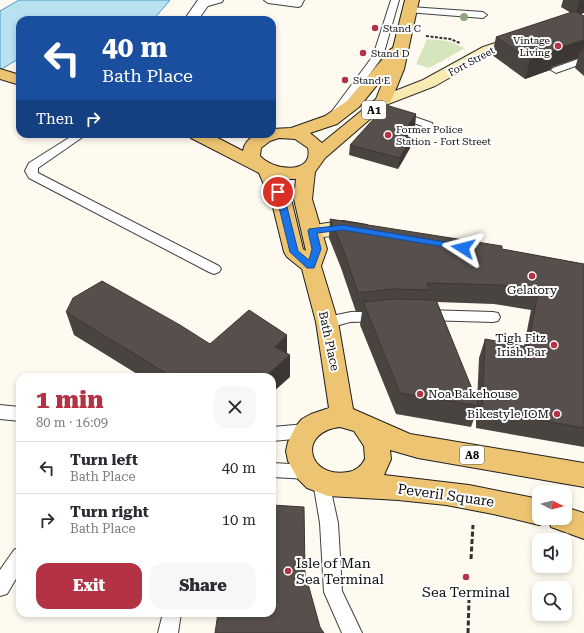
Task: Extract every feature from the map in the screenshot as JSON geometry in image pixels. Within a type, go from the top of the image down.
[{"type":"main road","name":"A1","points":[[318,155],[380,104],[396,69],[411,5]]},
{"type":"main road","name":"Fort Street","points":[[380,104],[429,83],[488,50],[533,35]]},
{"type":"main road","name":"A1","points":[[293,133],[331,120],[352,104],[401,45]]},
{"type":"main road","points":[[0,74],[16,79]]},
{"type":"main road","points":[[205,138],[261,167],[278,173],[298,173],[306,170],[316,161],[318,149],[309,139],[293,133],[276,134]]},
{"type":"main road","points":[[264,138],[253,146],[251,157],[261,167],[282,203],[294,252],[310,266],[317,249],[303,199],[306,170]]},
{"type":"main road","points":[[312,231],[343,228],[382,234]]},
{"type":"main road","name":"Bath Place","points":[[310,266],[327,322],[334,359],[353,421]]},
{"type":"main road","points":[[328,418],[353,421],[377,445],[378,458],[374,470],[364,479],[352,485],[336,486],[314,477],[300,459],[300,444],[306,431],[316,423],[328,418]]},
{"type":"main road","name":"A8","points":[[353,421],[402,443],[584,475]]},
{"type":"main road","name":"Peveril Square","points":[[352,485],[399,487],[510,504],[532,510]]},
{"type":"main road","points":[[572,522],[584,526]]},
{"type":"street","points":[[194,16],[203,3]]},
{"type":"lane","points":[[203,3],[219,0]]},
{"type":"lane","points":[[268,0],[299,2]]},
{"type":"lane","points":[[331,120],[378,56],[395,0]]},
{"type":"lane","points":[[411,5],[482,14]]},
{"type":"lane","points":[[556,70],[584,60]]},
{"type":"lane","points":[[380,104],[428,125]]},
{"type":"lane","points":[[76,138],[33,166],[31,171],[33,175],[214,269]]},
{"type":"lane","points":[[327,322],[350,317],[394,315]]},
{"type":"lane","points":[[409,315],[493,317]]},
{"type":"lane","points":[[0,412],[16,414]]},
{"type":"lane","points":[[276,434],[306,431]]},
{"type":"lane","points":[[276,471],[314,477],[329,523],[334,592],[352,633]]},
{"type":"lane","points":[[0,587],[16,562]]},
{"type":"lane","points":[[168,633],[171,617]]},
{"type":"path","points":[[424,36],[449,40],[464,45]]},
{"type":"path","points":[[471,559],[473,524]]},
{"type":"path","points":[[468,633],[469,600]]},
{"type":"green space","points":[[427,39],[448,41],[465,48],[429,68],[416,64]]},
{"type":"water","points":[[19,0],[170,0],[156,16],[16,16],[16,60],[0,70],[0,11]]},
{"type":"building","points":[[575,11],[584,16],[584,40],[558,48],[555,51],[530,60],[496,37]]},
{"type":"building","name":"Former Police Station - Fort Street","points":[[386,105],[416,114],[402,135],[411,138],[400,158],[350,145]]},
{"type":"building","points":[[330,219],[502,246],[502,249],[584,264],[584,428],[482,410],[485,339],[528,347],[538,291],[500,285],[427,283],[430,290],[392,289],[358,293],[343,249]]},
{"type":"building","points":[[102,281],[180,325],[210,344],[249,310],[287,335],[275,347],[290,355],[270,373],[165,373],[66,312],[73,298]]},
{"type":"building","points":[[393,299],[436,300],[479,406],[400,393],[363,302]]},
{"type":"building","name":"Isle of Man Sea Terminal","points":[[276,505],[304,507],[305,573],[320,627],[324,633],[215,633],[217,617],[276,617]]},
{"type":"place","name":"Stand C","points":[[375,28]]},
{"type":"place","name":"Vintage Living","points":[[558,46]]},
{"type":"place","name":"Stand D","points":[[363,53]]},
{"type":"place","name":"Stand E","points":[[345,80]]},
{"type":"place","name":"Former Police Station - Fort Street","points":[[388,135]]},
{"type":"place","name":"Gelatory","points":[[532,276]]},
{"type":"place","name":"Tigh Fitz Irish Bar","points":[[554,345]]},
{"type":"place","name":"Noa Bakehouse","points":[[420,394]]},
{"type":"place","name":"Bikestyle IOM","points":[[557,414]]},
{"type":"place","name":"Isle of Man Sea Terminal","points":[[288,571]]},
{"type":"place","name":"Sea Terminal","points":[[466,577]]},
{"type":"route","points":[[278,192],[294,252],[310,266],[317,249],[312,231],[343,228],[463,248]]}]
